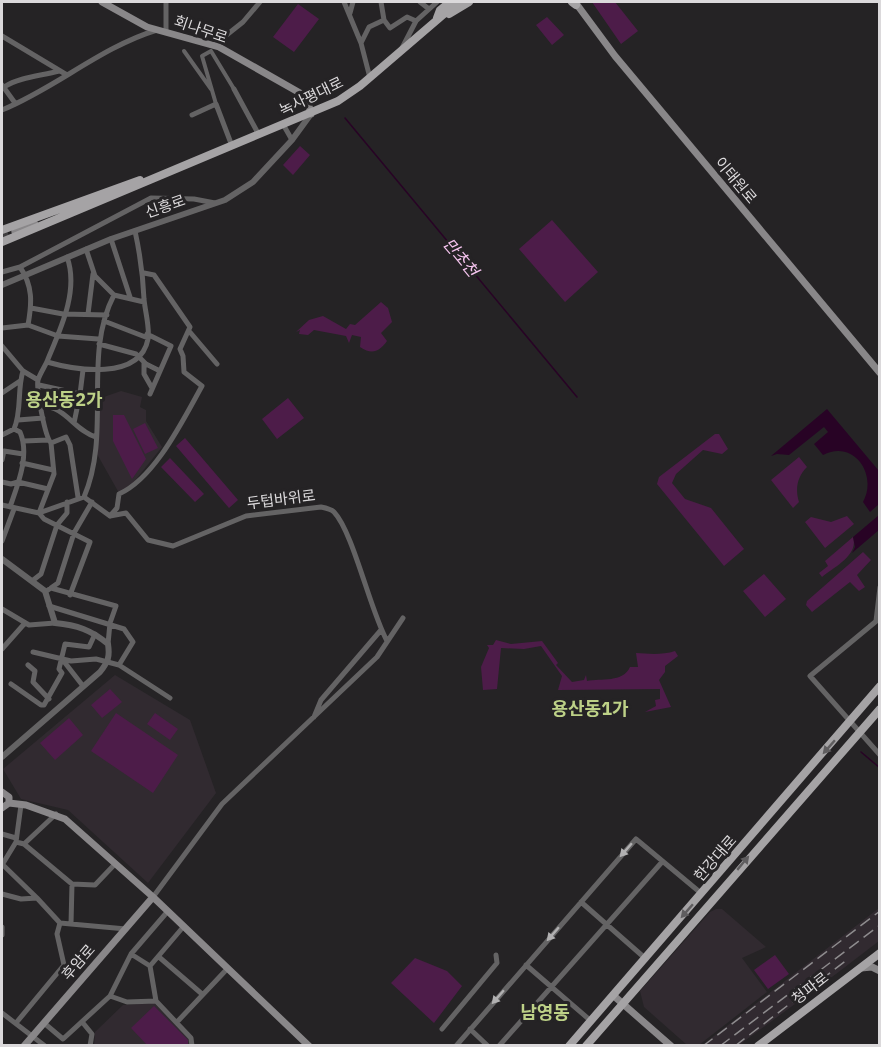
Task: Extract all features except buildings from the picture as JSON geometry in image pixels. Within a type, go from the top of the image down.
[{"type":"main road","name":"회나무로","points":[[102,2],[147,27],[212,48],[300,93],[309,106],[311,114]]},
{"type":"main road","points":[[435,22],[440,10],[450,2]]},
{"type":"main road","points":[[435,22],[459,5],[468,2]]},
{"type":"main road","name":"이태원로","points":[[574,3],[618,60],[879,373]]},
{"type":"main road","name":"녹사평대로","points":[[2,242],[284,126],[340,100],[370,78],[435,22]]},
{"type":"main road","name":"녹사평대로","points":[[7,229],[121,186],[154,178]]},
{"type":"main road","points":[[7,229],[99,201]]},
{"type":"main road","name":"한강대로","points":[[569,1046],[879,686]]},
{"type":"main road","name":"한강대로","points":[[586,1046],[879,709]]},
{"type":"main road","points":[[2,792],[9,797],[9,803]]},
{"type":"main road","points":[[2,808],[9,803],[56,814],[153,897],[309,1046]]},
{"type":"main road","name":"후암로","points":[[24,1046],[153,897]]},
{"type":"main road","name":"청파로","points":[[758,1046],[879,953]]},
{"type":"main road","points":[[858,969],[872,967],[879,971]]},
{"type":"main road","points":[[614,996],[671,1046]]},
{"type":"street","points":[[2,110],[144,34],[162,30],[166,2]]},
{"type":"street","points":[[232,146],[211,89],[202,56],[243,22],[260,2]]},
{"type":"street","points":[[344,2],[361,43],[370,78]]},
{"type":"street","points":[[349,15],[353,2]]},
{"type":"street","points":[[381,2],[384,20],[392,29],[407,17],[416,21]]},
{"type":"street","points":[[420,2],[429,9]]},
{"type":"street","points":[[398,55],[416,21],[437,2]]},
{"type":"street","points":[[361,43],[369,27],[384,20]]},
{"type":"street","points":[[2,36],[33,52],[67,75]]},
{"type":"street","points":[[212,48],[259,135]]},
{"type":"street","points":[[184,51],[211,89]]},
{"type":"street","points":[[15,103],[3,86],[19,78],[40,77],[59,71]]},
{"type":"street","points":[[192,116],[216,104]]},
{"type":"street","name":"신흥로","points":[[2,285],[111,239],[216,203],[253,182],[292,140],[311,114]]},
{"type":"street","points":[[284,126],[292,140]]},
{"type":"street","points":[[2,272],[20,267],[151,198],[194,199],[216,203]]},
{"type":"street","points":[[47,362],[83,370],[99,370],[132,362],[138,357],[147,336],[144,273],[135,231]]},
{"type":"street","points":[[111,239],[130,297]]},
{"type":"street","points":[[86,249],[93,271],[88,314]]},
{"type":"street","points":[[39,513],[54,470],[38,383],[58,336],[63,314],[68,308],[72,273],[67,257]]},
{"type":"street","points":[[20,267],[30,285],[31,308],[28,325]]},
{"type":"street","points":[[93,271],[114,295],[144,302]]},
{"type":"street","points":[[144,273],[154,275],[190,327],[180,349]]},
{"type":"street","points":[[2,505],[39,513],[81,497],[91,480],[96,437],[99,342],[114,295]]},
{"type":"street","points":[[31,308],[63,314],[106,315]]},
{"type":"street","points":[[81,497],[92,502],[110,516],[117,508],[119,494],[133,488],[171,440],[202,386],[184,372],[180,349],[104,321]]},
{"type":"street","points":[[2,328],[28,325],[58,336],[99,342],[138,357],[160,371]]},
{"type":"street","points":[[189,331],[216,364]]},
{"type":"street","points":[[2,346],[38,383],[81,394]]},
{"type":"street","points":[[144,362],[144,374],[151,391],[171,346]]},
{"type":"street","points":[[74,423],[81,394],[83,370]]},
{"type":"street","points":[[2,435],[14,429],[18,420],[20,381],[24,371]]},
{"type":"street","points":[[2,393],[20,381]]},
{"type":"street","points":[[42,406],[51,406],[86,434],[96,437]]},
{"type":"street","points":[[18,420],[44,418]]},
{"type":"street","points":[[2,541],[24,454],[24,441],[20,432],[14,429]]},
{"type":"street","points":[[24,441],[50,441],[66,437],[70,444],[81,497]]},
{"type":"street","points":[[2,460],[4,451],[24,454]]},
{"type":"street","points":[[22,463],[54,470]]},
{"type":"street","points":[[2,482],[11,484],[18,482],[48,489]]},
{"type":"street","points":[[32,581],[41,574],[57,525],[67,513],[67,502]]},
{"type":"street","points":[[48,590],[58,583],[75,534],[92,502]]},
{"type":"street","name":"두텁바위로","points":[[110,516],[126,513],[148,540],[173,546],[246,516],[321,507],[332,510],[343,526],[387,641]]},
{"type":"street","points":[[39,513],[44,519],[90,542],[70,595]]},
{"type":"street","points":[[2,559],[48,590],[116,606],[110,623],[108,662],[2,757]]},
{"type":"street","points":[[879,587],[878,620],[810,676],[879,755]]},
{"type":"street","points":[[48,590],[49,606],[55,623]]},
{"type":"street","points":[[49,606],[124,629],[133,642],[119,665]]},
{"type":"street","points":[[2,609],[25,623],[79,626],[108,644]]},
{"type":"street","points":[[153,897],[222,804],[377,657],[403,618]]},
{"type":"street","points":[[2,648],[25,623]]},
{"type":"street","points":[[314,718],[321,700],[381,630]]},
{"type":"street","points":[[10,684],[26,692],[40,705],[48,701],[62,673],[59,669],[65,644],[89,647],[95,634]]},
{"type":"street","points":[[33,652],[71,662],[96,659],[119,665],[170,698]]},
{"type":"street","points":[[62,658],[83,686]]},
{"type":"street","points":[[28,665],[35,671],[33,682],[53,711]]},
{"type":"street","points":[[21,805],[16,840],[2,864],[60,923],[126,929]]},
{"type":"street","points":[[24,844],[56,814]]},
{"type":"street","points":[[2,834],[24,844],[72,884],[95,885],[115,864]]},
{"type":"street","points":[[456,1046],[636,839],[702,894]]},
{"type":"street","points":[[499,1046],[662,862]]},
{"type":"street","points":[[71,924],[72,884]]},
{"type":"street","points":[[2,894],[21,899],[37,898]]},
{"type":"street","points":[[581,902],[646,959]]},
{"type":"street","points":[[44,1023],[63,1039],[83,1023],[110,996],[131,954],[168,911]]},
{"type":"street","points":[[16,1023],[64,965],[57,934],[60,923]]},
{"type":"street","points":[[150,966],[184,926]]},
{"type":"street","points":[[2,927],[2,935]]},
{"type":"street","points":[[131,954],[150,966],[156,1001],[191,1038],[192,1046]]},
{"type":"street","points":[[442,1029],[497,963],[496,955]]},
{"type":"street","points":[[159,957],[202,994]]},
{"type":"street","points":[[526,965],[591,1021]]},
{"type":"street","points":[[177,1022],[228,968]]},
{"type":"street","points":[[110,996],[127,1002],[156,1001]]},
{"type":"street","points":[[2,1012],[45,1046]]},
{"type":"street","points":[[83,1023],[92,1034],[90,1046]]},
{"type":"street","points":[[470,1029],[488,1046]]},
{"type":"shaded area","points":[[592,2],[615,2],[638,31],[621,44]]},
{"type":"shaded area","points":[[298,4],[319,19],[294,52],[273,37]]},
{"type":"shaded area","points":[[547,17],[564,35],[552,45],[536,25]]},
{"type":"shaded area","points":[[300,146],[310,155],[293,175],[283,165]]},
{"type":"shaded area","points":[[552,220],[598,272],[565,302],[519,249]]},
{"type":"shaded area","points":[[381,302],[388,308],[392,322],[381,333],[387,341],[375,351],[368,351],[360,347],[361,337],[352,335],[349,343],[346,336],[314,330],[308,335],[299,334],[300,330],[296,332],[309,320],[323,316],[346,329],[350,324],[355,325]]},
{"type":"shaded area","points":[[121,391],[142,397],[140,407],[146,410],[146,421],[162,447],[129,488],[119,493],[97,454],[101,398]]},
{"type":"shaded area","points":[[288,398],[304,418],[277,439],[262,419]]},
{"type":"shaded area","points":[[827,409],[879,471],[879,504],[870,512],[863,502],[867,492],[867,481],[860,462],[844,452],[834,451],[823,455],[814,444],[828,432],[824,427],[789,455],[771,456]]},
{"type":"shaded area","points":[[113,415],[124,415],[146,459],[132,479],[113,441]]},
{"type":"shaded area","points":[[145,423],[158,448],[145,454],[133,429]]},
{"type":"shaded area","points":[[715,434],[719,434],[728,449],[722,454],[703,450],[676,474],[672,483],[685,499],[711,508],[744,549],[724,566],[657,484],[659,477]]},
{"type":"shaded area","points":[[185,438],[238,500],[229,508],[176,446]]},
{"type":"shaded area","points":[[799,457],[807,467],[798,483],[799,502],[793,508],[771,480]]},
{"type":"shaded area","points":[[170,458],[204,494],[195,502],[161,467]]},
{"type":"shaded area","points":[[879,515],[879,530],[852,553],[855,547],[853,537]]},
{"type":"shaded area","points":[[847,516],[854,524],[825,548],[805,522],[811,517],[831,522]]},
{"type":"shaded area","points":[[853,537],[854,543],[849,555],[822,577],[819,573],[828,566],[825,561]]},
{"type":"shaded area","points":[[863,552],[871,560],[857,575],[865,587],[859,591],[850,582],[812,612],[806,605],[807,601]]},
{"type":"shaded area","points":[[764,574],[786,599],[765,617],[743,591]]},
{"type":"shaded area","points":[[496,640],[511,644],[542,641],[558,663],[556,665],[572,682],[584,680],[586,675],[587,681],[622,676],[630,667],[638,667],[636,653],[661,654],[675,651],[678,656],[665,666],[665,672],[659,680],[671,707],[645,712],[656,706],[655,700],[660,699],[660,689],[558,690],[562,676],[541,646],[524,649],[501,648],[497,689],[483,690],[481,667],[489,648],[487,645],[493,645]]},
{"type":"shaded area","points":[[115,675],[190,720],[216,793],[148,883],[68,810],[21,799],[3,769]]},
{"type":"shaded area","points":[[110,689],[122,702],[102,718],[91,705]]},
{"type":"shaded area","points":[[116,713],[178,755],[153,793],[91,751]]},
{"type":"shaded area","points":[[155,713],[178,729],[170,740],[147,724]]},
{"type":"shaded area","points":[[69,718],[83,735],[55,760],[40,743]]},
{"type":"shaded area","points":[[879,908],[879,941],[739,1045],[701,1046]]},
{"type":"shaded area","points":[[722,909],[766,947],[742,958],[767,992],[699,1045],[687,1045],[644,1007],[640,991],[710,912]]},
{"type":"shaded area","points":[[775,955],[789,974],[768,989],[754,970]]},
{"type":"shaded area","points":[[415,958],[447,971],[462,986],[434,1023],[391,983]]},
{"type":"shaded area","points":[[154,1003],[190,1040],[191,1046],[94,1046],[95,1032],[123,1005]]},
{"type":"shaded area","points":[[154,1006],[188,1040],[188,1045],[147,1045],[131,1028]]},
{"type":"waterway","name":"만초천","points":[[345,118],[577,397]]},
{"type":"waterway","name":"만초천","points":[[861,752],[880,768]]},
{"type":"tunnel","points":[[2,237],[15,232]]},
{"type":"railway","points":[[703,1046],[880,911]]},
{"type":"railway","points":[[720,1046],[880,925]]},
{"type":"railway","points":[[735,1046],[848,959]]},
{"type":"district","name":"용산동2가","points":[[64,399]]},
{"type":"district","name":"용산동1가","points":[[590,708]]},
{"type":"district","name":"남영동","points":[[545,1012]]}]
